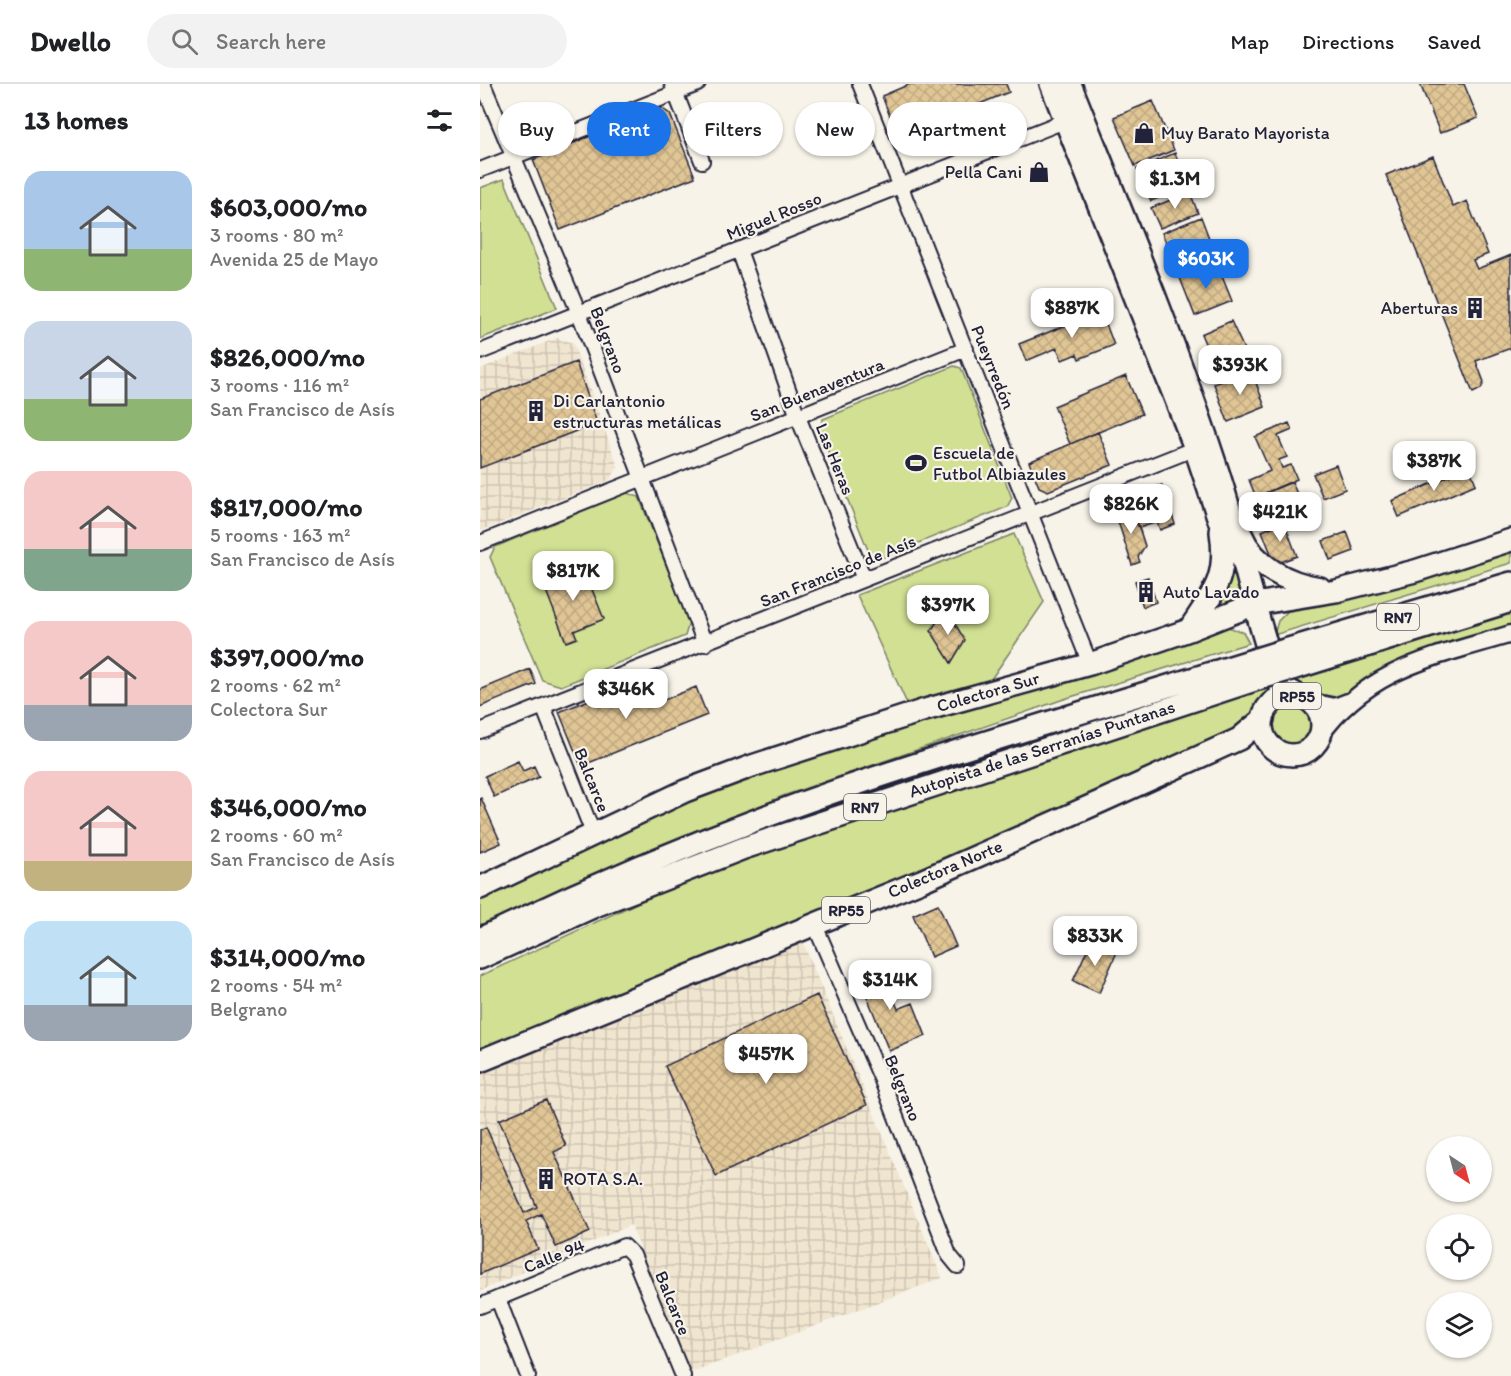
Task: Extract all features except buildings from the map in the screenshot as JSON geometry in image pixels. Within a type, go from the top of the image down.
[{"type":"main road","name":"RP55","points":[[1051,84],[1074,118],[1202,445],[1244,568],[1280,685],[1306,699],[1321,719],[1319,737],[1306,751],[1296,754],[1281,752],[1269,744],[1264,736],[1265,713],[1275,688],[1272,665]]},
{"type":"main road","name":"RP55","points":[[1070,84],[1074,118]]},
{"type":"main road","points":[[1227,523],[1269,569],[1302,586],[1336,591]]},
{"type":"main road","points":[[1189,630],[1213,594],[1223,572],[1227,523]]},
{"type":"main road","name":"Colectora Sur","points":[[480,888],[685,791],[752,766],[925,710],[1090,664],[1189,630],[1255,604],[1336,591],[1415,571],[1511,540]]},
{"type":"main road","name":"Autopista de las Serranías Puntanas","points":[[480,958],[585,911],[744,848],[1511,584]]},
{"type":"main road","name":"Autopista de las Serranías Puntanas","points":[[480,939],[586,891],[756,820],[836,791],[1272,665],[1511,601]]},
{"type":"main road","name":"RP55","points":[[1265,713],[1285,696],[1306,699]]},
{"type":"main road","name":"Colectora Norte","points":[[480,1061],[921,880],[1239,739],[1265,713]]},
{"type":"main road","name":"Colectora Norte","points":[[1208,752],[1251,750],[1281,752]]},
{"type":"main road","points":[[480,933],[586,891]]},
{"type":"street","name":"Belgrano","points":[[483,84],[579,313],[705,644]]},
{"type":"street","points":[[480,170],[674,88],[698,84]]},
{"type":"street","name":"Pueyrredón","points":[[860,84],[1090,664]]},
{"type":"street","points":[[674,88],[702,161]]},
{"type":"street","name":"Miguel Rosso","points":[[480,352],[1074,118]]},
{"type":"street","name":"Las Heras","points":[[739,250],[798,417],[864,579]]},
{"type":"street","name":"San Buenaventura","points":[[480,543],[966,349]]},
{"type":"street","name":"San Francisco de Asís","points":[[480,731],[705,644],[1202,445]]},
{"type":"street","points":[[1319,737],[1331,719],[1349,702],[1370,684],[1396,670],[1511,634]]},
{"type":"street","points":[[1306,699],[1335,707],[1349,702]]},
{"type":"street","name":"Balcarce","points":[[543,706],[593,833]]},
{"type":"street","name":"Belgrano","points":[[814,923],[881,1078],[949,1254],[958,1266]]},
{"type":"street","name":"Balcarce","points":[[624,1246],[633,1255],[683,1376]]},
{"type":"street","name":"Calle 94","points":[[480,1306],[624,1246]]},
{"type":"street","points":[[498,1299],[528,1376]]},
{"type":"shaded area","points":[[557,338],[573,343],[618,467],[610,480],[480,531],[480,369]]},
{"type":"shaded area","points":[[801,938],[942,1278],[690,1373],[631,1225],[480,1291],[480,1071]]},
{"type":"green space","points":[[504,179],[557,308],[480,339],[480,188]]},
{"type":"green space","name":"Escuela de Futbol Albiazules","points":[[954,366],[961,368],[1012,498],[1007,507],[879,559],[870,555],[819,429],[823,419]]},
{"type":"green space","points":[[627,493],[639,497],[689,623],[685,636],[561,686],[542,680],[490,557],[495,547]]},
{"type":"green space","points":[[1014,534],[1044,602],[987,685],[910,710],[857,595]]},
{"type":"green space","points":[[1511,550],[1511,563],[1274,635],[1278,621],[1295,604]]},
{"type":"green space","points":[[1234,561],[1246,603],[1204,621],[1226,586]]},
{"type":"green space","points":[[1511,607],[1511,630],[1341,700],[1318,701],[1287,677]]},
{"type":"green space","points":[[1225,626],[1243,632],[1249,643],[1064,699],[783,796],[480,925],[480,900],[619,831],[710,791],[790,763],[1198,639]]},
{"type":"green space","points":[[1269,682],[1269,698],[1251,726],[801,923],[480,1052],[480,976],[652,896],[768,847]]},
{"type":"green space","points":[[1292,702],[1309,709],[1316,726],[1309,743],[1292,750],[1275,743],[1268,726],[1275,709]]},
{"type":"place","name":"Muy Barato Mayorista","points":[[1144,133]]},
{"type":"place","name":"Pella Cani","points":[[1039,172]]},
{"type":"place","name":"Aberturas","points":[[1475,308]]},
{"type":"place","name":"Di Carlantonio estructuras metálicas","points":[[536,411]]},
{"type":"place","name":"Escuela de Futbol Albiazules","points":[[916,463]]},
{"type":"place","name":"Auto Lavado","points":[[1146,592]]},
{"type":"place","name":"ROTA S.A.","points":[[546,1179]]}]
